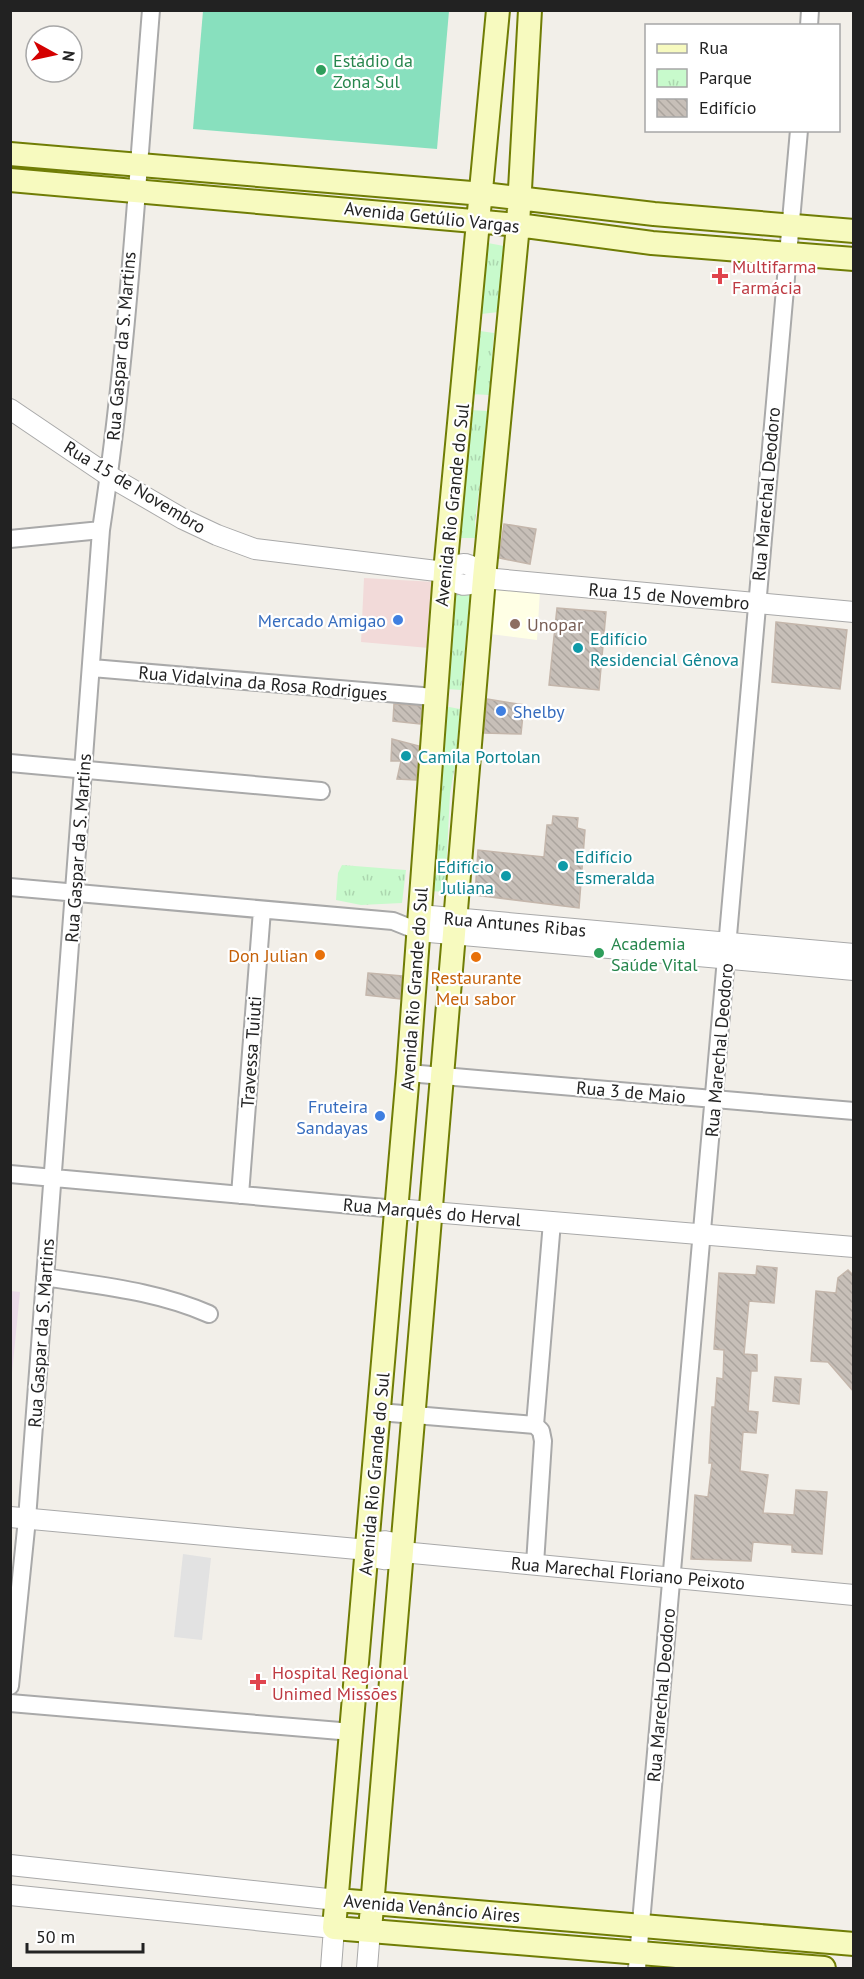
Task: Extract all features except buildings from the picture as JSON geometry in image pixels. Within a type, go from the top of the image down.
[{"type":"main road","name":"Avenida Rio Grande do Sul","points":[[334,1928],[408,1073],[434,697],[483,194],[498,10]]},
{"type":"main road","name":"Avenida Rio Grande do Sul","points":[[370,1930],[484,578],[518,225],[530,10]]},
{"type":"main road","points":[[492,85],[526,87]]},
{"type":"main road","name":"Avenida Getúlio Vargas","points":[[10,154],[519,197],[654,214],[854,231]]},
{"type":"main road","name":"Avenida Getúlio Vargas","points":[[10,180],[319,206],[518,225],[652,243],[854,259]]},
{"type":"main road","points":[[319,206],[321,182]]},
{"type":"main road","points":[[652,243],[654,214]]},
{"type":"main road","points":[[470,320],[507,322]]},
{"type":"main road","points":[[462,401],[500,403]]},
{"type":"main road","points":[[430,757],[469,760]]},
{"type":"main road","points":[[356,1689],[391,1692]]},
{"type":"main road","name":"Avenida Venâncio Aires","points":[[337,1900],[854,1944]]},
{"type":"main road","points":[[505,1942],[507,1915]]},
{"type":"main road","name":"Avenida Venâncio Aires","points":[[334,1928],[505,1942],[637,1961],[824,1968]]},
{"type":"main road","points":[[801,1966],[803,1940]]},
{"type":"street","name":"Rua Gaspar da S. Martins","points":[[10,1686],[19,1518],[45,1277],[101,530],[109,476],[139,165],[151,10]]},
{"type":"street","name":"Rua Marechal Deodoro","points":[[637,1961],[673,1578],[799,132]]},
{"type":"street","name":"Rua 15 de Novembro","points":[[10,409],[109,476],[183,519],[255,549],[445,572],[453,582],[463,586],[472,585],[484,578],[854,612]]},
{"type":"street","points":[[10,539],[101,530]]},
{"type":"street","name":"Rua Vidalvina da Rosa Rodrigues","points":[[92,668],[434,697]]},
{"type":"street","points":[[10,763],[321,791]]},
{"type":"street","name":"Rua Antunes Ribas","points":[[10,887],[728,951],[854,970]]},
{"type":"street","name":"Travessa Tuiuti","points":[[240,1195],[262,910]]},
{"type":"street","name":"Rua Antunes Ribas","points":[[728,951],[854,954]]},
{"type":"street","name":"Rua 3 de Maio","points":[[408,1073],[854,1111]]},
{"type":"street","name":"Rua Marquês do Herval","points":[[10,1174],[854,1247]]},
{"type":"street","points":[[535,1425],[552,1222]]},
{"type":"street","points":[[45,1277],[150,1294],[180,1301],[209,1314]]},
{"type":"street","points":[[379,1412],[535,1425],[541,1431],[543,1441],[535,1564]]},
{"type":"street","name":"Rua Marechal Floriano Peixoto","points":[[19,1518],[368,1550],[374,1543],[385,1541],[394,1544],[402,1552],[854,1594]]},
{"type":"street","points":[[10,1703],[352,1732]]},
{"type":"street","name":"Avenida Venâncio Aires","points":[[10,1865],[337,1900]]},
{"type":"street","name":"Avenida Venâncio Aires","points":[[10,1895],[334,1928]]},
{"type":"street","name":"Avenida Rio Grande do Sul","points":[[331,1968],[334,1928]]},
{"type":"street","name":"Avenida Rio Grande do Sul","points":[[367,1968],[370,1930]]},
{"type":"shaded area","name":"Mercado Amigao","points":[[364,578],[435,582],[429,648],[361,642]]},
{"type":"shaded area","name":"Unopar","points":[[495,588],[540,591],[537,640],[490,634]]},
{"type":"shaded area","points":[[10,1291],[20,1292],[11,1383]]},
{"type":"shaded area","points":[[183,1554],[211,1558],[202,1640],[174,1637]]},
{"type":"green space","name":"Estádio da Zona Sul","points":[[203,11],[449,11],[437,149],[193,129]]},
{"type":"green space","points":[[488,243],[504,246],[499,312],[481,314]]},
{"type":"green space","points":[[480,331],[494,333],[489,395],[471,394]]},
{"type":"green space","points":[[470,410],[487,411],[488,423],[475,521],[476,538],[459,538],[454,527],[463,507]]},
{"type":"green space","points":[[452,592],[470,594],[461,690],[447,689]]},
{"type":"green space","points":[[444,706],[460,709],[456,757],[439,755]]},
{"type":"green space","points":[[456,759],[450,794],[445,892],[430,891],[439,761]]},
{"type":"green space","points":[[342,865],[406,870],[402,903],[361,905],[336,900],[338,873]]},
{"type":"place","name":"Estádio da Zona Sul","points":[[321,70]]},
{"type":"place","name":"Multifarma Farmácia","points":[[720,276]]},
{"type":"place","name":"Mercado Amigao","points":[[398,620]]},
{"type":"place","name":"Unopar","points":[[515,624]]},
{"type":"place","name":"Edifício Residencial Gênova","points":[[578,648]]},
{"type":"place","name":"Shelby","points":[[501,711]]},
{"type":"place","name":"Camila Portolan","points":[[406,756]]},
{"type":"place","name":"Edifício Esmeralda","points":[[563,866]]},
{"type":"place","name":"Edifício Juliana","points":[[506,876]]},
{"type":"place","name":"Academia Saúde Vital","points":[[599,953]]},
{"type":"place","name":"Don Julian","points":[[320,955]]},
{"type":"place","name":"Restaurante Meu sabor","points":[[476,957]]},
{"type":"place","name":"Fruteira Sandayas","points":[[380,1116]]},
{"type":"place","name":"Hospital Regional Unimed Missões","points":[[258,1682]]}]
